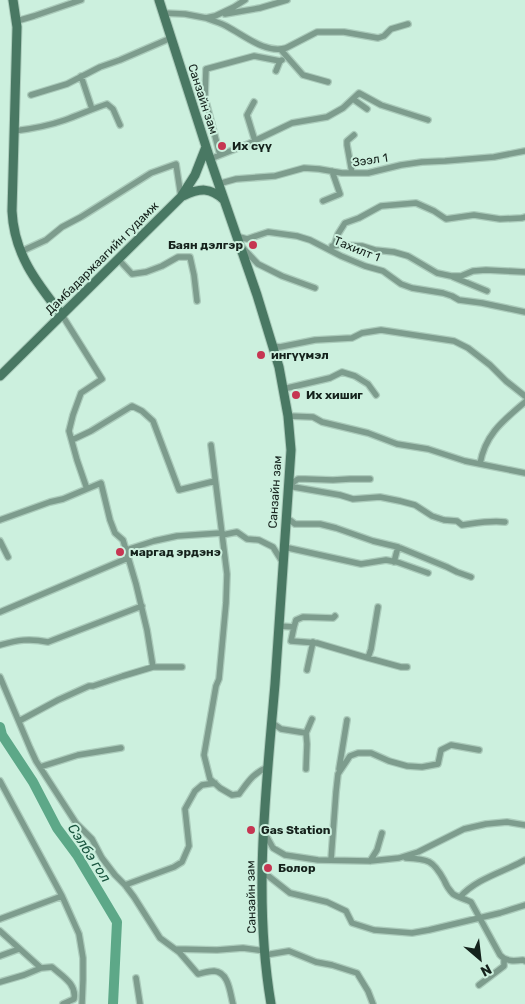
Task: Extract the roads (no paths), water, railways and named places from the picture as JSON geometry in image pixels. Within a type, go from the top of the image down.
[{"type":"main road","points":[[13,0],[17,21],[12,210],[14,231],[20,252],[34,278],[62,315]]},
{"type":"main road","name":"Санзайн зам","points":[[158,0],[280,368],[288,416],[290,450],[288,486],[263,830],[262,896],[266,974],[271,1004]]},
{"type":"main road","name":"Дамбадаржаагийн гудамж","points":[[0,376],[181,197],[195,175],[206,146]]},
{"type":"main road","points":[[181,197],[204,190],[217,194],[224,200]]},
{"type":"street","points":[[17,21],[81,0]]},
{"type":"street","points":[[206,18],[216,16],[245,0]]},
{"type":"street","points":[[206,18],[260,8],[287,0]]},
{"type":"street","points":[[163,13],[185,14],[206,18],[227,26],[250,42],[281,50],[317,32],[344,32],[378,38],[384,36],[391,29],[408,24]]},
{"type":"street","points":[[31,95],[67,84],[100,67],[171,38]]},
{"type":"street","points":[[281,50],[303,75],[328,82]]},
{"type":"street","points":[[220,155],[206,98],[206,69],[254,56],[280,61]]},
{"type":"street","points":[[276,71],[280,61],[286,57]]},
{"type":"street","points":[[81,76],[92,109]]},
{"type":"street","points":[[210,159],[255,141],[292,123],[327,117],[343,108],[359,93],[381,105],[428,120]]},
{"type":"street","points":[[353,99],[367,109]]},
{"type":"street","points":[[254,102],[247,115],[255,141]]},
{"type":"street","points":[[14,131],[46,126],[107,104],[112,109],[120,125]]},
{"type":"street","points":[[352,173],[347,141],[354,135]]},
{"type":"street","name":"Зээл 1","points":[[218,184],[236,179],[275,176],[304,168],[319,168],[342,173],[368,173],[422,162],[445,162],[494,157],[525,151]]},
{"type":"street","points":[[20,252],[46,240],[62,227],[150,174],[176,164],[181,197]]},
{"type":"street","points":[[323,202],[340,194],[332,171]]},
{"type":"street","points":[[334,246],[338,234],[345,223],[382,206],[416,202],[446,219],[474,215],[500,219],[525,217]]},
{"type":"street","name":"Тахилт 1","points":[[238,241],[268,232],[297,236],[310,240],[365,266],[383,271],[401,284],[412,288],[443,293],[459,300],[525,312]]},
{"type":"street","points":[[238,241],[258,264],[282,276],[315,288]]},
{"type":"street","points":[[325,247],[341,245],[362,246],[408,256],[437,273],[451,276],[487,291]]},
{"type":"street","points":[[119,260],[132,274],[146,272],[178,257],[190,257],[197,301]]},
{"type":"street","points":[[451,276],[461,276],[473,271],[486,270],[525,272]]},
{"type":"street","points":[[62,315],[102,380],[81,393],[69,431],[87,489]]},
{"type":"street","points":[[273,346],[280,347],[328,339],[352,338],[362,333],[381,330],[454,340],[468,348],[525,396]]},
{"type":"street","points":[[283,389],[330,378],[342,372],[355,376],[368,384],[376,395]]},
{"type":"street","points":[[480,464],[488,438],[494,430],[525,402]]},
{"type":"street","points":[[72,440],[91,431],[132,406],[142,411],[152,421],[179,490],[215,481]]},
{"type":"street","points":[[288,416],[313,417],[322,422],[368,433],[396,444],[437,451],[480,464],[525,473]]},
{"type":"street","points":[[211,445],[227,574],[219,679],[216,686],[204,755],[210,779],[232,795],[239,794],[257,771],[268,767]]},
{"type":"street","points":[[288,486],[298,480],[305,479],[370,479]]},
{"type":"street","points":[[0,520],[63,499],[101,483],[110,520],[116,533],[123,540],[142,606],[153,667]]},
{"type":"street","points":[[288,486],[353,499],[380,497],[415,504],[432,516],[444,520],[457,521],[462,525],[485,521],[505,522]]},
{"type":"street","points":[[286,517],[295,524],[320,524],[398,548],[471,577]]},
{"type":"street","points":[[126,550],[177,536],[237,532],[247,539],[259,540],[273,547],[283,563]]},
{"type":"street","points":[[0,541],[8,557]]},
{"type":"street","points":[[284,547],[360,564],[386,560],[428,573]]},
{"type":"street","points":[[394,562],[398,548]]},
{"type":"street","points":[[0,612],[128,558]]},
{"type":"street","points":[[0,645],[20,640],[48,642],[142,606]]},
{"type":"street","points":[[368,658],[378,607]]},
{"type":"street","points":[[335,616],[333,618],[303,617],[296,620],[291,641],[313,642],[401,667],[407,667]]},
{"type":"street","points":[[279,626],[294,628]]},
{"type":"street","points":[[306,670],[313,642]]},
{"type":"street","points":[[19,721],[88,686],[94,686],[153,667],[182,667]]},
{"type":"street","points":[[0,677],[30,748],[76,823],[92,839],[102,858],[125,885],[160,938],[174,949],[198,974],[216,971],[226,978],[232,1004]]},
{"type":"street","points":[[306,769],[306,733],[312,719]]},
{"type":"street","points":[[331,860],[338,774],[343,754],[347,720]]},
{"type":"street","points":[[272,722],[281,729],[306,733]]},
{"type":"street","points":[[338,774],[350,756],[358,753],[371,753],[407,766],[422,766],[438,764],[441,750],[451,746],[479,750]]},
{"type":"street","points":[[40,767],[78,755],[121,748]]},
{"type":"street","points":[[0,781],[62,896],[79,934],[83,958],[82,1004]]},
{"type":"street","points":[[125,885],[174,867],[182,862],[189,846],[185,809],[195,791],[202,785],[215,783]]},
{"type":"street","points":[[399,858],[418,852],[464,829],[507,822],[525,825]]},
{"type":"street","points":[[263,830],[273,848],[285,855],[318,860],[370,861],[421,858],[430,862],[437,868],[454,895],[471,902],[496,949],[504,960],[504,966],[479,985]]},
{"type":"street","points":[[370,861],[377,850],[382,832]]},
{"type":"street","points":[[460,897],[483,880],[525,860]]},
{"type":"street","points":[[262,871],[290,893],[327,902],[346,911],[352,923],[374,930],[412,933],[500,913],[525,905]]},
{"type":"street","points":[[0,919],[62,896]]},
{"type":"street","points":[[0,931],[41,968]]},
{"type":"street","points":[[174,949],[217,950],[243,948],[265,953],[289,951],[316,962],[357,973],[373,1004]]},
{"type":"street","points":[[0,956],[19,949]]},
{"type":"street","points":[[504,960],[525,961]]},
{"type":"street","points":[[0,982],[41,968],[52,967],[72,986],[75,992],[74,999],[63,1004]]},
{"type":"street","points":[[136,978],[140,1004]]},
{"type":"waterway","name":"Сэлбэ гол","points":[[0,727],[2,735],[33,782],[57,828],[77,855],[117,922],[113,1004]]},
{"type":"place","name":"Их сүү","points":[[222,146]]},
{"type":"place","name":"Баян дэлгэр","points":[[253,245]]},
{"type":"place","name":"ингүүмэл","points":[[261,355]]},
{"type":"place","name":"Их хишиг","points":[[296,395]]},
{"type":"place","name":"маргад эрдэнэ","points":[[120,552]]},
{"type":"place","name":"Gas Station","points":[[251,830]]},
{"type":"place","name":"Болор","points":[[268,868]]}]
